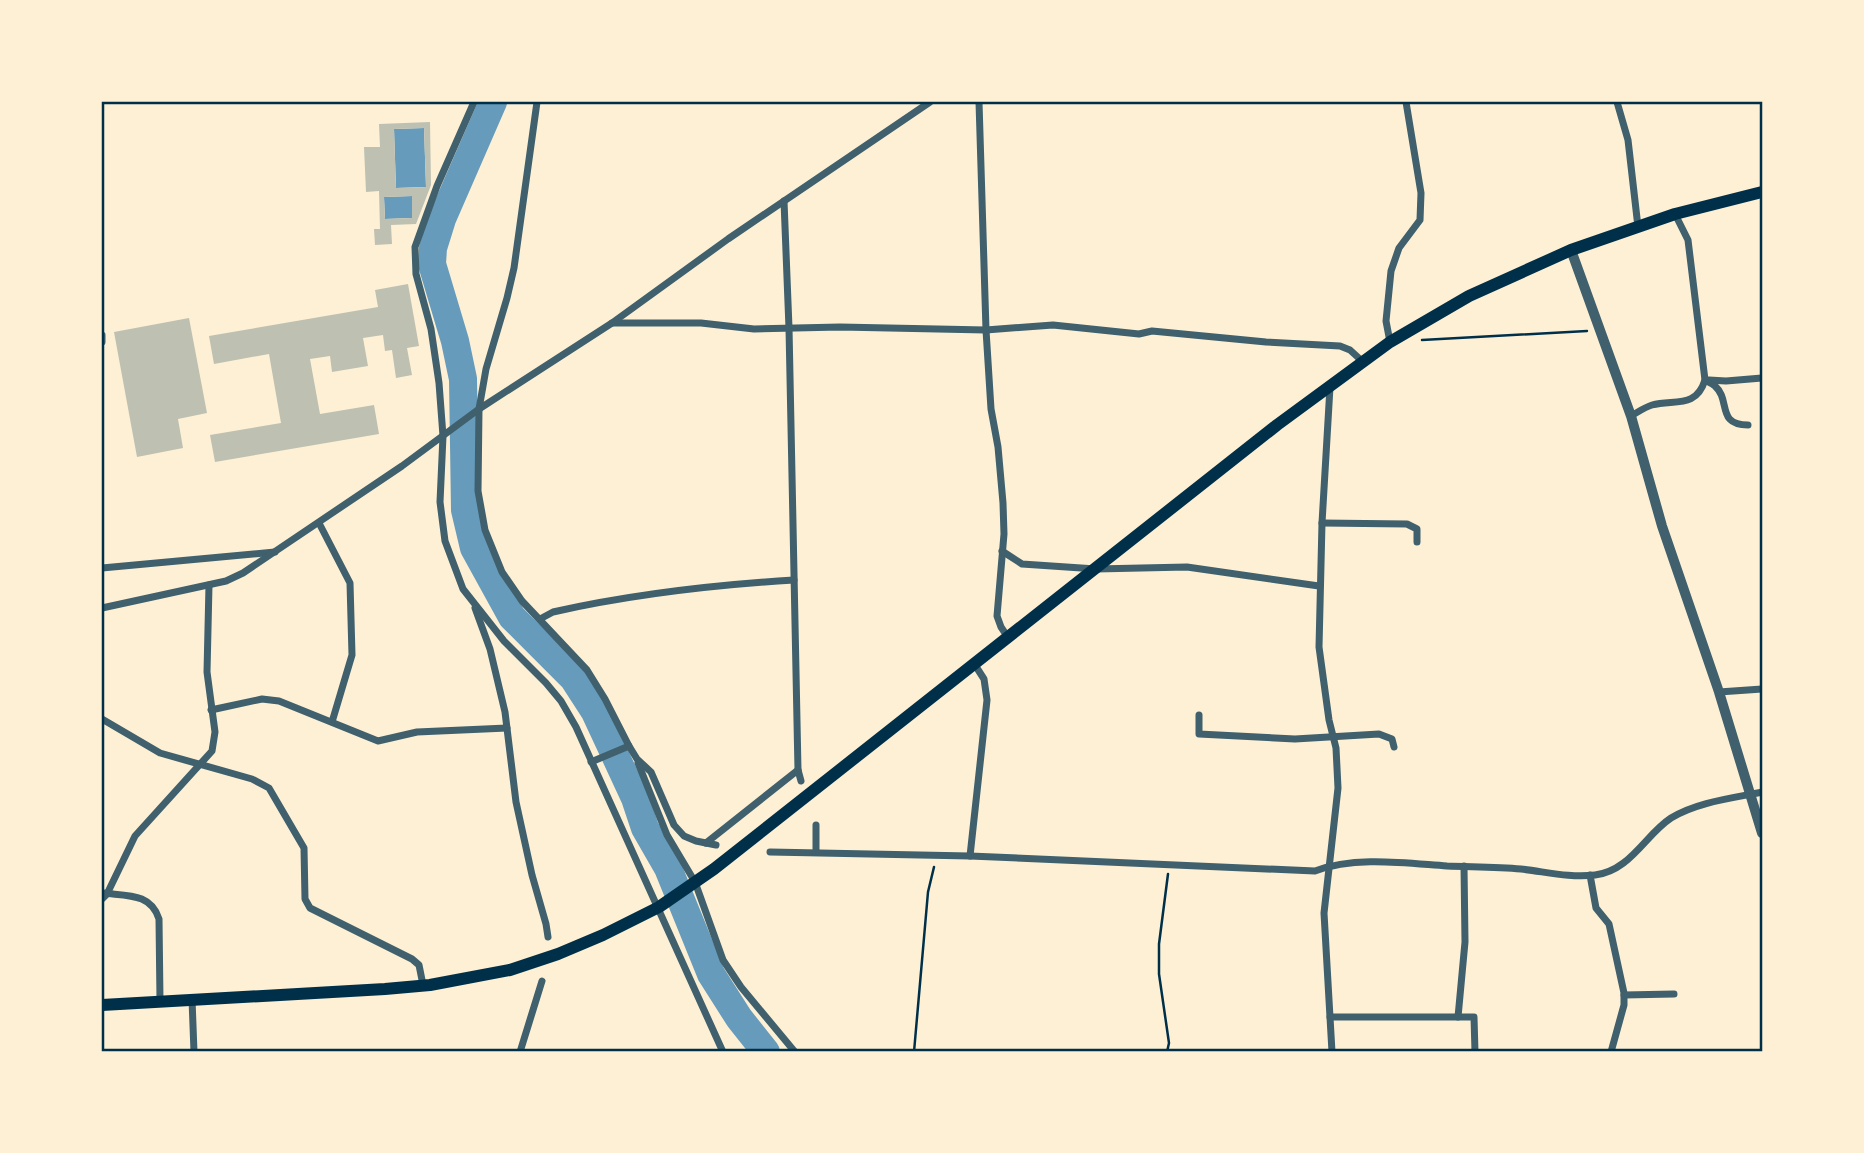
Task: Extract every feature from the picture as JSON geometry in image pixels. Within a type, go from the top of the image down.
[{"type":"main road","points":[[102,1005],[423,985],[510,970],[603,935],[664,903],[692,884],[975,666],[1277,425],[1390,342],[1469,296],[1571,250],[1675,214],[1762,192]]},
{"type":"street","points":[[474,102],[415,247],[416,274],[429,318],[445,435],[440,502],[445,541],[463,589],[503,640],[546,682],[561,701],[594,760],[664,903],[668,935],[723,1052]]},
{"type":"street","points":[[537,102],[514,268],[477,411],[478,491],[485,530],[502,572],[522,601],[587,670],[606,699],[625,748],[651,772],[674,824],[684,836],[716,845]]},
{"type":"street","points":[[102,608],[226,581],[243,573],[319,523],[477,411],[612,323],[930,102]]},
{"type":"street","points":[[979,102],[986,330],[991,409],[998,447],[1003,503],[997,616],[1009,639]]},
{"type":"street","points":[[1390,342],[1386,321],[1391,271],[1399,248],[1419,220],[1421,193],[1406,102]]},
{"type":"street","points":[[1617,102],[1628,140],[1638,227]]},
{"type":"street","points":[[784,201],[797,770],[801,781]]},
{"type":"street","points":[[1631,416],[1652,405],[1683,402],[1696,396],[1702,390],[1705,380],[1688,240],[1675,214]]},
{"type":"street","points":[[1571,250],[1631,416],[1662,526],[1757,793],[1762,833]]},
{"type":"street","points":[[612,323],[701,323],[754,329],[986,330],[1073,326],[1139,334],[1152,331],[1340,346],[1350,350],[1362,361]]},
{"type":"street","points":[[102,335],[102,342]]},
{"type":"street","points":[[1705,380],[1762,378]]},
{"type":"street","points":[[1705,380],[1717,387],[1730,421],[1736,425],[1748,425]]},
{"type":"street","points":[[1330,386],[1319,586],[1319,647],[1338,788],[1324,914],[1332,1052]]},
{"type":"street","points":[[319,523],[349,583],[352,654],[332,722]]},
{"type":"street","points":[[1322,523],[1407,524],[1417,529],[1417,542]]},
{"type":"street","points":[[1002,551],[1022,565],[1096,569],[1187,567],[1319,586]]},
{"type":"street","points":[[102,568],[276,552]]},
{"type":"street","points":[[540,619],[553,612],[656,593],[729,584],[794,580]]},
{"type":"street","points":[[160,1000],[159,919],[156,908],[147,900],[103,895],[135,836],[212,751],[215,741],[207,672],[209,585]]},
{"type":"street","points":[[472,601],[490,649],[507,728],[516,802],[548,937]]},
{"type":"street","points":[[970,856],[987,700],[984,679],[975,666]]},
{"type":"street","points":[[1719,692],[1762,689]]},
{"type":"street","points":[[211,710],[262,699],[279,701],[378,741],[417,732],[507,728]]},
{"type":"street","points":[[1199,715],[1199,734],[1295,739],[1379,734],[1392,739],[1394,747]]},
{"type":"street","points":[[102,719],[160,753],[252,779],[269,788],[304,848],[305,898],[310,908],[412,959],[419,965],[423,985]]},
{"type":"street","points":[[594,760],[625,748]]},
{"type":"street","points":[[637,759],[667,835],[692,884],[723,960],[741,987],[795,1052]]},
{"type":"street","points":[[706,844],[797,770]]},
{"type":"street","points":[[770,852],[970,856],[1315,871],[1331,865],[1409,864],[1522,869],[1551,875],[1590,875],[1614,869],[1633,856],[1658,827],[1690,808],[1757,793]]},
{"type":"street","points":[[816,825],[816,852]]},
{"type":"street","points":[[1458,1017],[1465,942],[1464,866]]},
{"type":"street","points":[[1590,875],[1596,908],[1609,924],[1624,995],[1624,1005],[1611,1052]]},
{"type":"street","points":[[520,1052],[542,981]]},
{"type":"street","points":[[1624,995],[1674,994]]},
{"type":"street","points":[[192,999],[194,1052]]},
{"type":"street","points":[[1330,1017],[1474,1017],[1475,1052]]},
{"type":"path","points":[[1415,340],[1601,330]]},
{"type":"path","points":[[914,1052],[928,892],[937,855]]},
{"type":"path","points":[[1167,1052],[1169,1043],[1159,974],[1159,944],[1169,864]]},
{"type":"water","points":[[424,128],[426,187],[396,188],[394,129]]},
{"type":"water","points":[[412,196],[412,218],[385,219],[384,197]]},
{"type":"building","points":[[430,122],[431,185],[416,224],[391,225],[392,244],[375,245],[374,229],[380,229],[379,191],[366,192],[364,147],[380,147],[379,124]],"holes":[[[424,128],[426,187],[396,188],[394,129]],[[412,196],[412,218],[385,219],[384,197]]]},
{"type":"building","points":[[408,284],[419,346],[407,348],[412,375],[396,378],[392,350],[385,351],[383,335],[363,338],[368,366],[332,372],[330,356],[310,359],[320,414],[374,405],[379,434],[215,462],[210,435],[281,423],[269,354],[214,364],[209,336],[378,307],[375,290]]},
{"type":"building","points":[[189,318],[207,413],[178,419],[183,448],[137,457],[114,332]]},
{"type":"waterway","points":[[493,102],[442,219],[433,248],[432,264],[455,341],[463,379],[465,510],[474,548],[512,617],[573,678],[595,712],[635,798],[645,828],[668,868],[711,974],[739,1018],[766,1052]]}]
